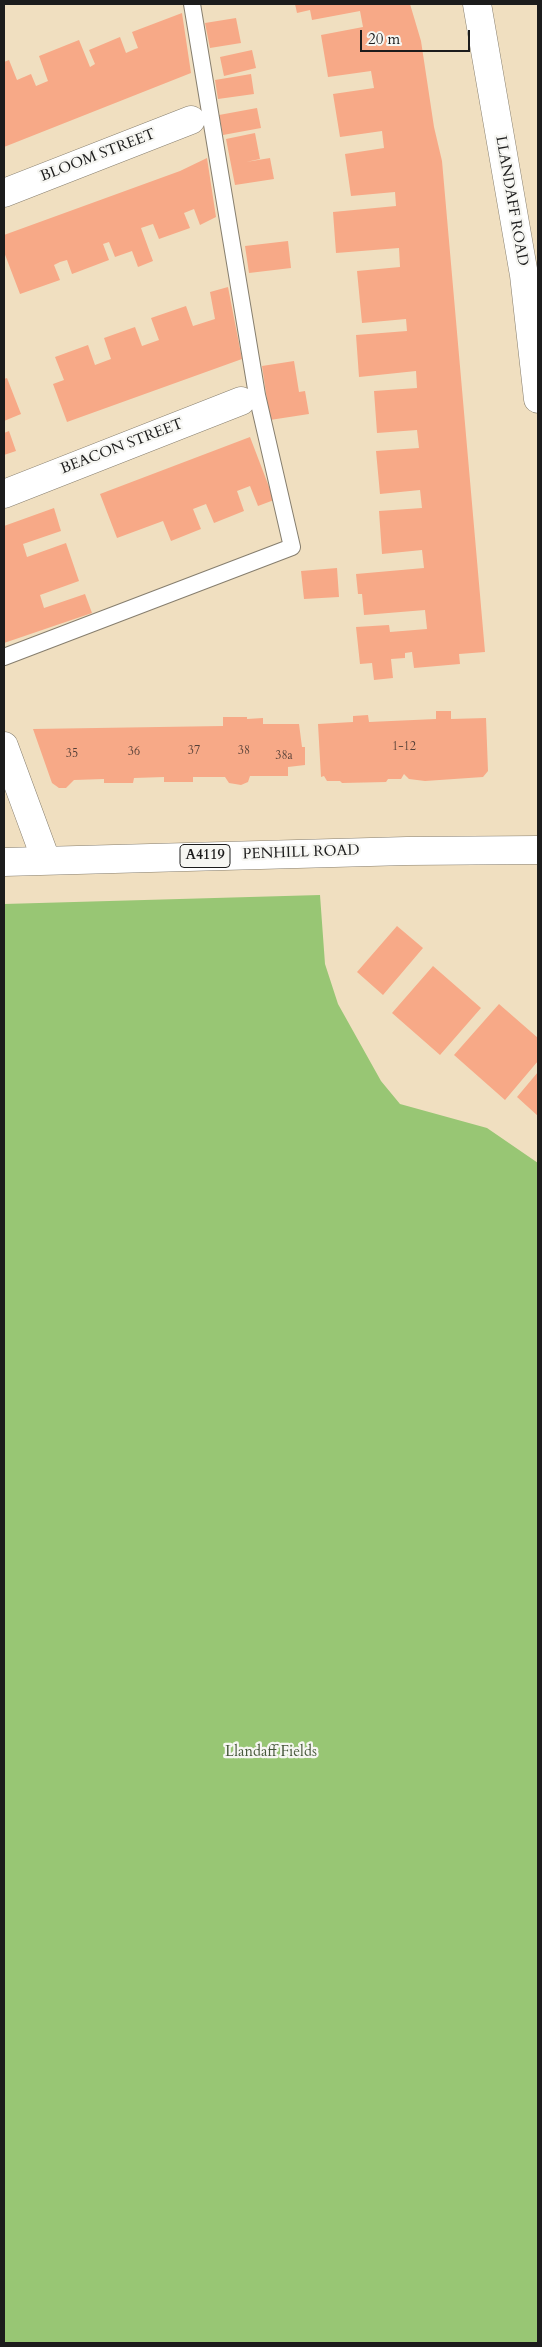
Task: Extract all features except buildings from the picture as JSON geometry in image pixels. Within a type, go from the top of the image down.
[{"type":"main road","name":"LLANDAFF ROAD","points":[[477,4],[524,275],[538,400]]},
{"type":"main road","name":"BLOOM STREET","points":[[4,193],[200,116]]},
{"type":"main road","name":"BEACON STREET","points":[[4,494],[249,398]]},
{"type":"main road","points":[[4,746],[46,860]]},
{"type":"main road","name":"PENHILL ROAD","points":[[4,862],[407,850],[538,850]]},
{"type":"lane","points":[[4,657],[292,547],[249,398],[200,116],[192,4]]},
{"type":"green space","name":"Llandaff Fields","points":[[320,895],[325,964],[338,1004],[381,1081],[400,1104],[487,1128],[538,1163],[538,2343],[4,2343],[4,904]]}]
